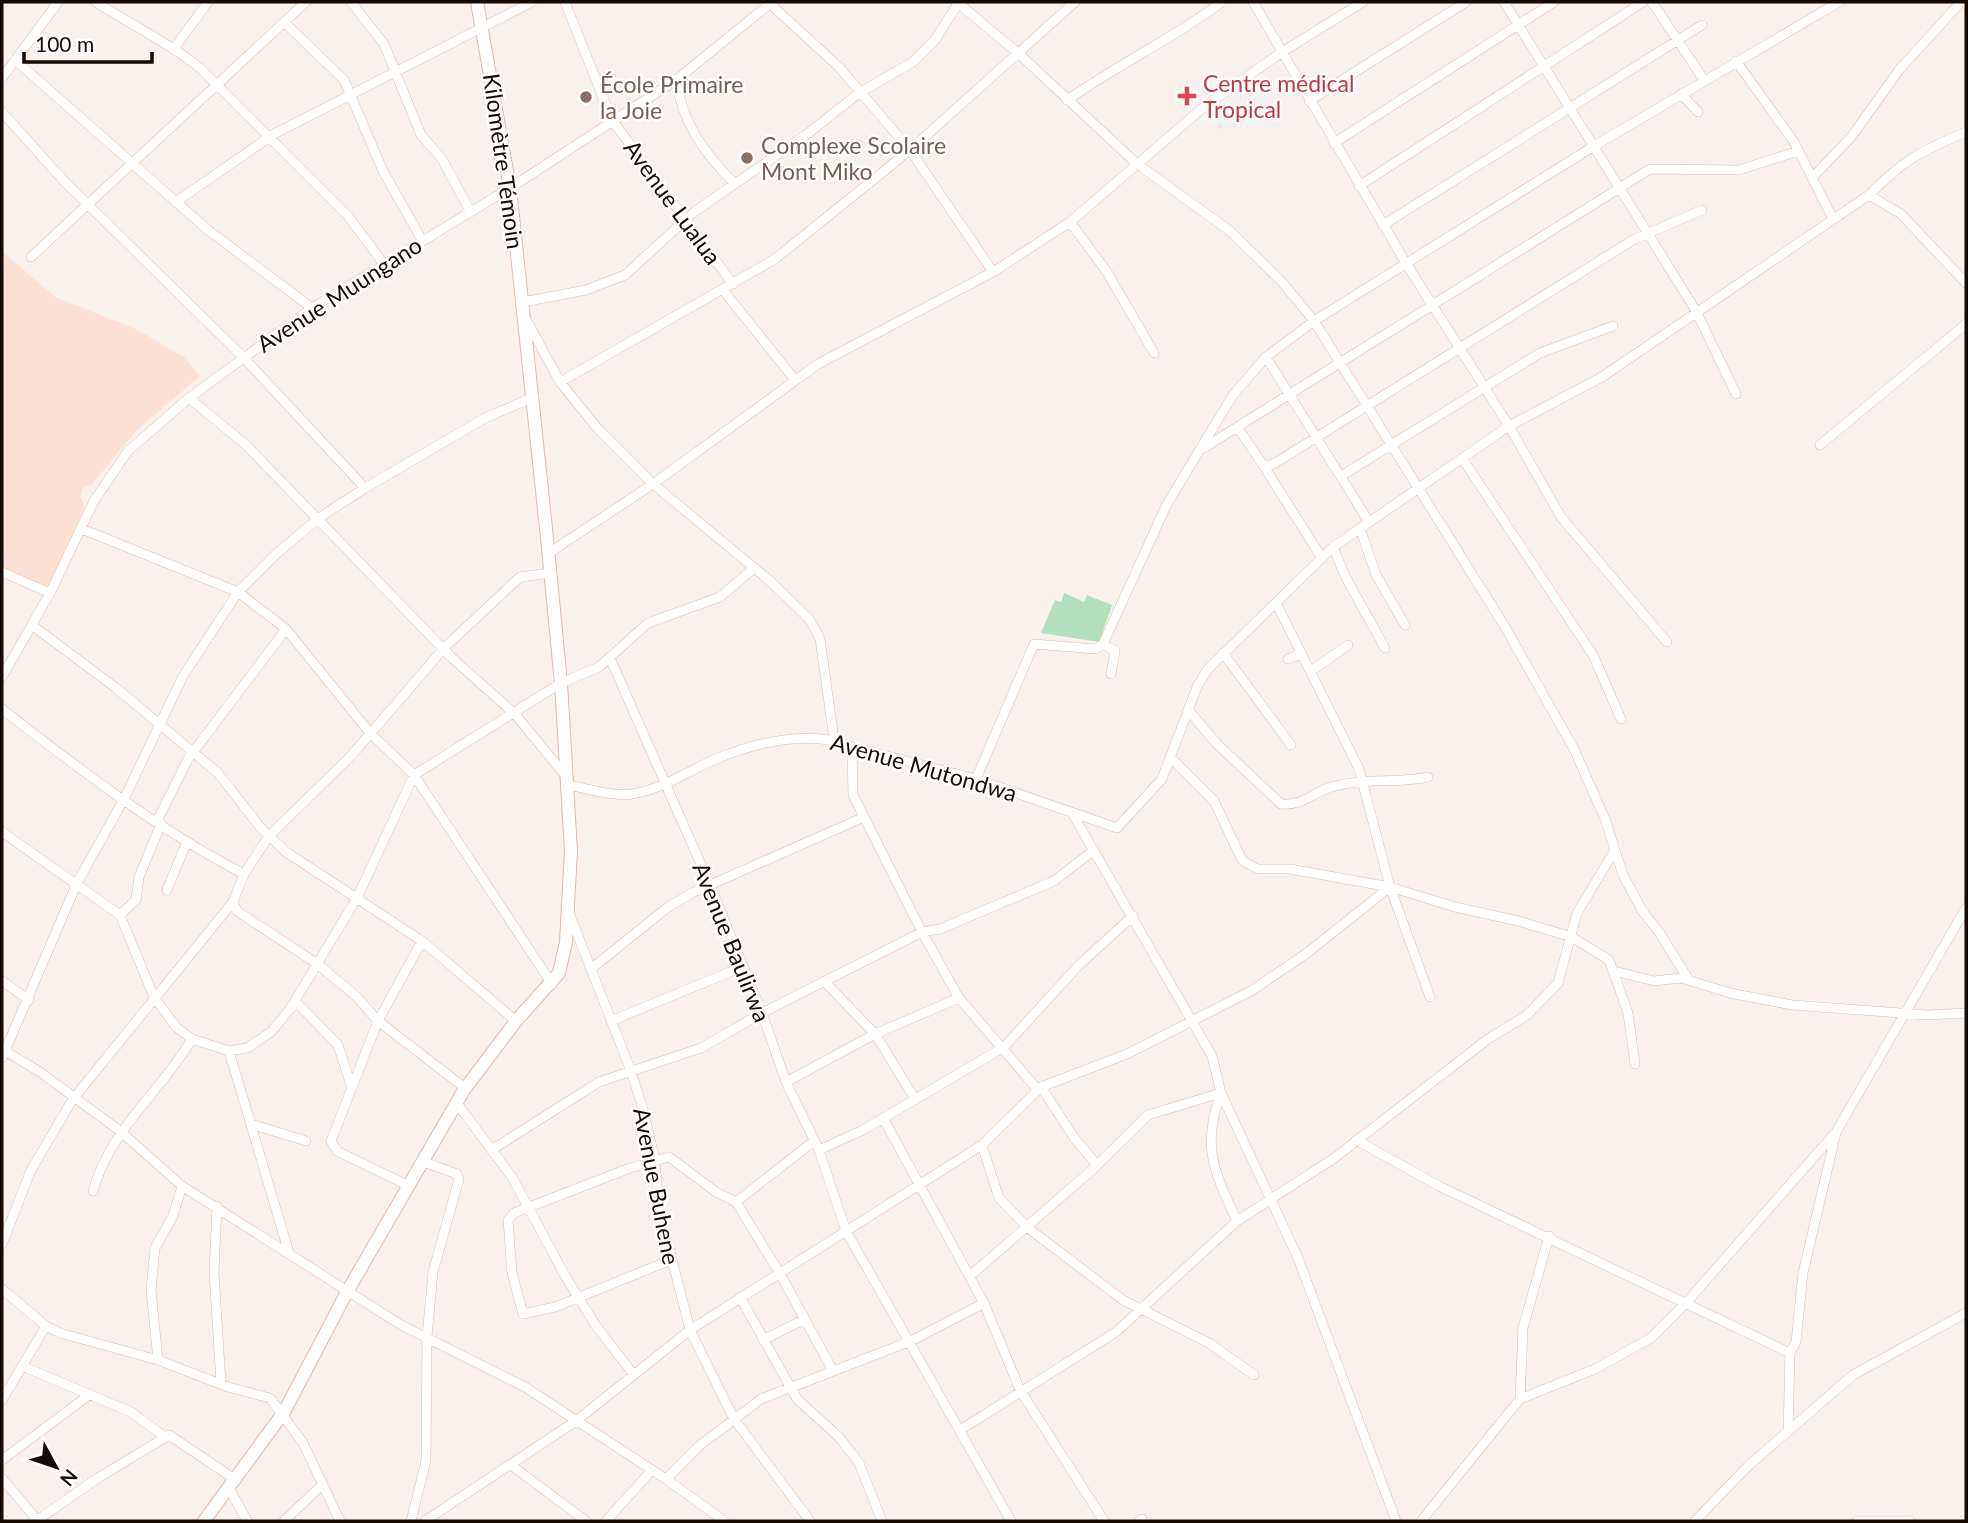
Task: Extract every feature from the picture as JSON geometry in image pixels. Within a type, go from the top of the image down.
[{"type":"main road","name":"Kilomètre Témoin","points":[[477,2],[484,26],[510,188],[527,321],[561,683],[571,850],[569,912],[563,959],[552,984]]},
{"type":"main road","points":[[204,1521],[284,1412],[347,1292],[465,1088],[516,1021],[552,984]]},
{"type":"street","points":[[2,78],[58,2]]},
{"type":"street","points":[[96,2],[126,22],[175,47],[217,83],[348,216],[383,263]]},
{"type":"street","points":[[175,47],[208,2]]},
{"type":"street","points":[[32,257],[88,206],[129,163],[306,2]]},
{"type":"street","points":[[351,2],[384,44],[421,135],[442,159],[470,211]]},
{"type":"street","points":[[177,201],[270,137],[532,2]]},
{"type":"street","name":"Avenue Lualua","points":[[565,2],[612,120],[687,218],[733,284]]},
{"type":"street","points":[[770,2],[839,67],[910,150],[993,272]]},
{"type":"street","name":"Avenue Muungano","points":[[2,677],[33,626],[94,501],[128,451],[189,398],[312,308],[510,188],[676,80],[770,2]]},
{"type":"street","points":[[523,302],[586,290],[616,279],[687,218],[734,183],[806,135],[859,93],[924,53],[958,2],[1019,54],[1136,163],[1230,231],[1282,282],[1314,321],[1506,627],[1574,750],[1623,875],[1643,912],[1689,980]]},
{"type":"street","points":[[560,382],[775,259],[910,150],[1075,2]]},
{"type":"street","points":[[1067,100],[1110,71],[1194,23],[1222,2]]},
{"type":"street","points":[[1253,2],[1359,186],[1509,426],[1561,517],[1667,642]]},
{"type":"street","points":[[549,553],[653,484],[795,380],[904,316],[993,272],[1070,222],[1205,106],[1282,52],[1363,2]]},
{"type":"street","points":[[1309,101],[1466,2]]},
{"type":"street","points":[[1504,2],[1696,311],[1736,394]]},
{"type":"street","points":[[1334,143],[1555,2]]},
{"type":"street","points":[[1359,186],[1643,2]]},
{"type":"street","points":[[1652,2],[1704,80]]},
{"type":"street","points":[[976,779],[1034,644],[1096,649],[1110,635],[1167,504],[1233,395],[1266,357],[1314,321],[1594,146],[1839,2]]},
{"type":"street","points":[[1812,178],[1852,136],[1899,70],[1961,2],[1966,5]]},
{"type":"street","points":[[284,22],[335,69],[352,94],[383,171],[422,240]]},
{"type":"street","points":[[1383,225],[1702,25]]},
{"type":"street","points":[[16,60],[61,97],[129,163],[226,245],[312,308]]},
{"type":"street","points":[[1736,61],[1798,151],[1833,219]]},
{"type":"street","points":[[676,80],[680,102],[705,155],[734,183]]},
{"type":"street","points":[[1681,94],[1698,112]]},
{"type":"street","points":[[2,112],[88,206],[243,357],[365,488]]},
{"type":"street","points":[[1635,1064],[1628,1013],[1614,971],[1606,956],[1572,937],[1390,887],[1290,869],[1250,867],[1242,860],[1226,823],[1206,790],[1172,759],[1188,710],[1201,678],[1223,653],[1333,547],[1509,426],[1602,377],[1869,195],[1901,163],[1966,132]]},
{"type":"street","points":[[1199,451],[1650,169],[1739,170],[1798,151]]},
{"type":"street","points":[[1869,195],[1901,214],[1966,283]]},
{"type":"street","points":[[1263,465],[1272,466],[1633,240],[1702,210]]},
{"type":"street","points":[[1070,222],[1107,272],[1154,353]]},
{"type":"street","points":[[723,290],[795,380]]},
{"type":"street","points":[[527,321],[560,382],[598,429],[653,484],[786,596],[816,630],[820,639],[834,739]]},
{"type":"street","points":[[1820,445],[1966,324]]},
{"type":"street","points":[[1341,476],[1540,353],[1613,326]]},
{"type":"street","points":[[1266,357],[1318,436],[1369,522]]},
{"type":"street","points":[[534,397],[485,418],[319,518],[276,554],[238,593],[183,676],[124,799],[77,883],[29,1000],[3,1053],[40,1073],[120,1132],[182,1186],[347,1292],[427,1338],[525,1387],[666,1479],[724,1521]]},
{"type":"street","points":[[189,398],[245,444],[452,657],[514,713],[566,780]]},
{"type":"street","points":[[1238,428],[1322,558]]},
{"type":"street","points":[[1462,458],[1593,655],[1621,719]]},
{"type":"street","points":[[1360,528],[1376,575],[1405,625]]},
{"type":"street","points":[[82,529],[238,593],[286,629],[370,733],[414,775],[552,984]]},
{"type":"street","points":[[1333,547],[1346,578],[1385,648]]},
{"type":"street","points":[[2,832],[120,915],[154,998],[176,1027],[192,1039],[229,1051],[247,1048],[271,1031],[295,1001],[357,898],[414,775],[561,683],[590,672],[610,658],[638,629],[660,618],[720,597],[754,568]]},
{"type":"street","points":[[2,572],[50,593]]},
{"type":"street","points":[[2,1244],[31,1170],[73,1099],[233,902],[244,874],[269,836],[370,733],[445,647],[520,577],[551,573]]},
{"type":"street","points":[[1276,603],[1311,671],[1322,699],[1352,753],[1364,784],[1390,887],[1430,997]]},
{"type":"street","points":[[33,626],[116,688],[218,773],[269,836],[304,866],[422,940],[516,1021]]},
{"type":"street","points":[[120,915],[136,900],[139,877],[186,763],[286,629]]},
{"type":"street","points":[[1103,644],[1115,651],[1111,674]]},
{"type":"street","points":[[1311,671],[1348,645]]},
{"type":"street","points":[[1223,653],[1291,745]]},
{"type":"street","points":[[1288,659],[1302,654]]},
{"type":"street","name":"Avenue Baulirwa","points":[[610,658],[710,885],[762,1013],[786,1082],[817,1146],[846,1231],[1011,1521]]},
{"type":"street","points":[[2,709],[71,763],[186,844],[244,874]]},
{"type":"street","points":[[1188,710],[1217,744],[1280,804],[1303,802],[1326,789],[1347,784],[1402,782],[1429,776]]},
{"type":"street","name":"Avenue Mutondwa","points":[[566,780],[630,794],[666,784],[737,751],[802,737],[834,739],[852,747],[976,779],[1117,828],[1163,779],[1172,759]]},
{"type":"street","points":[[852,747],[853,795],[922,932],[959,998],[1039,1088],[1097,1165]]},
{"type":"street","points":[[1072,813],[1212,1056],[1221,1093],[1298,1258],[1396,1521]]},
{"type":"street","points":[[591,969],[668,907],[710,885],[864,817]]},
{"type":"street","points":[[167,890],[186,844]]},
{"type":"street","points":[[493,1149],[599,1082],[701,1048],[762,1013],[922,932],[940,929],[1054,881],[1094,850]]},
{"type":"street","points":[[960,1430],[1116,1332],[1237,1221],[1333,1159],[1488,1039],[1530,1012],[1558,983],[1577,913],[1615,850]]},
{"type":"street","points":[[425,1521],[576,1421],[690,1330],[982,1145],[1039,1088],[1127,1054],[1273,976],[1390,887]]},
{"type":"street","points":[[233,902],[240,913],[316,963],[356,996],[377,1021],[465,1088]]},
{"type":"street","points":[[1421,1521],[1520,1399],[1595,1369],[1650,1338],[1686,1303],[1836,1132],[1966,908]]},
{"type":"street","name":"Avenue Buhene","points":[[569,912],[631,1071],[655,1160],[659,1208],[690,1330],[734,1419],[810,1521]]},
{"type":"street","points":[[736,1202],[817,1146],[883,1118],[1004,1047],[1079,965],[1133,916]]},
{"type":"street","points":[[410,1186],[333,1146],[331,1141],[377,1021],[422,940]]},
{"type":"street","points":[[611,1021],[742,967]]},
{"type":"street","points":[[1614,971],[1654,981],[1689,980],[1730,993],[1793,1005],[1903,1013],[1966,1013]]},
{"type":"street","points":[[2,981],[29,1000]]},
{"type":"street","points":[[824,981],[876,1034],[915,1099]]},
{"type":"street","points":[[786,1082],[876,1034],[959,998]]},
{"type":"street","points":[[295,1001],[338,1045],[351,1087]]},
{"type":"street","points":[[93,1191],[100,1163],[120,1132],[177,1065],[192,1039]]},
{"type":"street","points":[[229,1051],[289,1254]]},
{"type":"street","points":[[970,1276],[1028,1228],[1148,1115],[1221,1093]]},
{"type":"street","points":[[1221,1093],[1211,1121],[1210,1153],[1212,1167],[1237,1221]]},
{"type":"street","points":[[456,1102],[493,1149],[530,1207],[579,1298],[634,1375]]},
{"type":"street","points":[[883,1118],[984,1303],[1020,1390],[1104,1521]]},
{"type":"street","points":[[251,1124],[306,1141]]},
{"type":"street","points":[[1788,1432],[1790,1353],[1796,1342],[1803,1273],[1836,1132]]},
{"type":"street","points":[[1356,1140],[1439,1185],[1790,1353]]},
{"type":"street","points":[[982,1145],[999,1198],[1028,1228],[1140,1311],[1209,1343],[1254,1375]]},
{"type":"street","points":[[671,1260],[579,1298],[523,1314],[512,1273],[508,1224],[514,1213],[669,1157],[716,1192],[736,1202],[779,1272],[832,1369]]},
{"type":"street","points":[[411,1521],[426,1461],[427,1338],[433,1272],[459,1179],[457,1174],[424,1162]]},
{"type":"street","points":[[158,1360],[151,1290],[155,1248],[173,1216],[182,1186]]},
{"type":"street","points":[[217,1206],[214,1273],[220,1382]]},
{"type":"street","points":[[1520,1399],[1523,1328],[1549,1236]]},
{"type":"street","points":[[2,1289],[46,1326],[262,1394],[284,1412],[323,1483],[340,1521]]},
{"type":"street","points":[[740,1297],[797,1399],[839,1437],[859,1463],[882,1521]]},
{"type":"street","points":[[666,1479],[699,1446],[761,1399],[832,1369],[911,1341],[984,1303]]},
{"type":"street","points":[[1695,1521],[1748,1466],[1853,1375],[1966,1312]]},
{"type":"street","points":[[763,1340],[805,1319]]},
{"type":"street","points":[[2,1400],[46,1326]]},
{"type":"street","points":[[22,1366],[131,1412],[165,1437]]},
{"type":"street","points":[[2,1460],[89,1395]]},
{"type":"street","points":[[2,1478],[36,1521],[165,1437],[172,1436],[232,1484],[247,1521]]},
{"type":"street","points":[[511,1465],[586,1521]]},
{"type":"street","points":[[606,1521],[652,1471]]},
{"type":"street","points":[[284,1521],[323,1483]]},
{"type":"street","points":[[1857,1521],[1909,1521]]},
{"type":"shaded area","points":[[2,251],[55,297],[136,329],[184,357],[200,376],[137,430],[92,484],[83,487],[80,497],[84,503],[83,511],[48,588],[2,570]]},
{"type":"green space","points":[[1064,593],[1084,602],[1087,595],[1112,605],[1099,642],[1041,633],[1055,600],[1061,602]]},
{"type":"place","name":"Centre médical Tropical","points":[[1187,96]]},
{"type":"place","name":"École Primaire la Joie","points":[[586,97]]},
{"type":"place","name":"Complexe Scolaire Mont Miko","points":[[747,158]]}]
